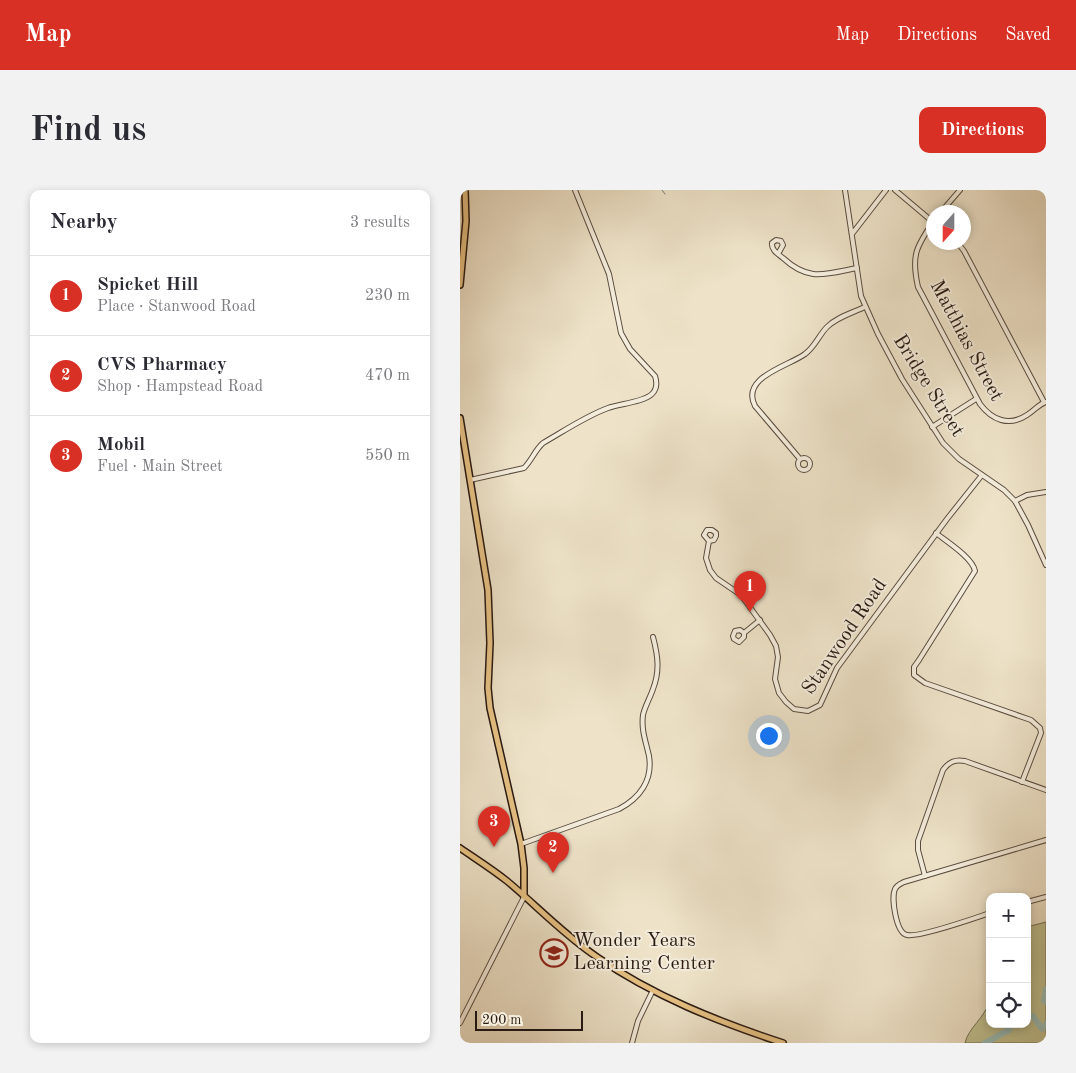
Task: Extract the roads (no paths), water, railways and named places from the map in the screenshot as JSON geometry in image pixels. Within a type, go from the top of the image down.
[{"type":"main road","points":[[460,285],[466,221],[465,190]]},
{"type":"main road","points":[[460,418],[484,554],[490,604],[488,688],[491,714],[520,838],[524,897]]},
{"type":"main road","points":[[460,848],[512,885],[562,931],[596,956],[653,990],[719,1019],[783,1043]]},
{"type":"main road","points":[[512,885],[524,879]]},
{"type":"street","points":[[470,480],[524,468],[537,449],[544,443],[606,409],[645,398],[652,394],[655,389],[655,376],[630,349],[621,333],[609,274],[576,190]]},
{"type":"street","name":"Bridge Street","points":[[845,190],[861,296],[902,379],[932,428],[952,453],[1004,490],[1015,501],[1046,565]]},
{"type":"street","points":[[852,234],[886,190]]},
{"type":"street","points":[[895,190],[926,216]]},
{"type":"street","points":[[947,205],[960,190]]},
{"type":"street","name":"Matthias Street","points":[[926,234],[915,253],[918,286],[976,399],[990,416],[1006,422],[1027,416],[1045,402]]},
{"type":"street","points":[[963,250],[1045,402]]},
{"type":"street","points":[[778,254],[795,269],[810,274],[822,274],[856,268]]},
{"type":"street","points":[[800,460],[755,406],[752,397],[753,389],[761,379],[806,353],[830,325],[865,307]]},
{"type":"street","points":[[932,428],[976,399]]},
{"type":"street","name":"Stanwood Road","points":[[709,541],[706,558],[710,570],[719,581],[738,592],[760,620],[778,650],[776,679],[779,693],[794,709],[812,710],[822,700],[837,668],[936,533],[982,475]]},
{"type":"street","points":[[1015,501],[1027,495],[1046,492]]},
{"type":"street","points":[[936,533],[969,560],[974,566],[975,571],[918,660],[914,667],[914,673],[917,679],[925,683],[1031,720],[1038,725],[1041,733],[1022,782]]},
{"type":"street","points":[[744,632],[760,620]]},
{"type":"street","points":[[521,844],[619,808],[634,800],[642,791],[647,782],[650,767],[643,730],[644,713],[656,678],[658,666],[652,637]]},
{"type":"street","points":[[925,876],[918,850],[919,837],[946,767],[952,762],[961,760],[1046,790]]},
{"type":"street","points":[[986,914],[911,936],[903,934],[898,927],[896,919],[894,890],[900,883],[1046,840]]},
{"type":"street","points":[[460,1022],[524,897]]},
{"type":"street","points":[[1031,901],[1046,897]]},
{"type":"street","points":[[632,1043],[638,1021],[653,990]]},
{"type":"waterway","points":[[662,190],[665,194]]},
{"type":"waterway","points":[[1046,989],[1044,1001],[1046,1002]]},
{"type":"waterway","points":[[1031,1016],[1033,1016],[1042,1029],[1046,1024]]},
{"type":"waterway","points":[[985,1043],[1010,1028]]},
{"type":"place","name":"Spicket Hill","points":[[750,612]]},
{"type":"place","name":"Mobil","points":[[494,847]]},
{"type":"place","name":"CVS Pharmacy","points":[[553,873]]},
{"type":"place","name":"Wonder Years Learning Center","points":[[554,953]]}]
